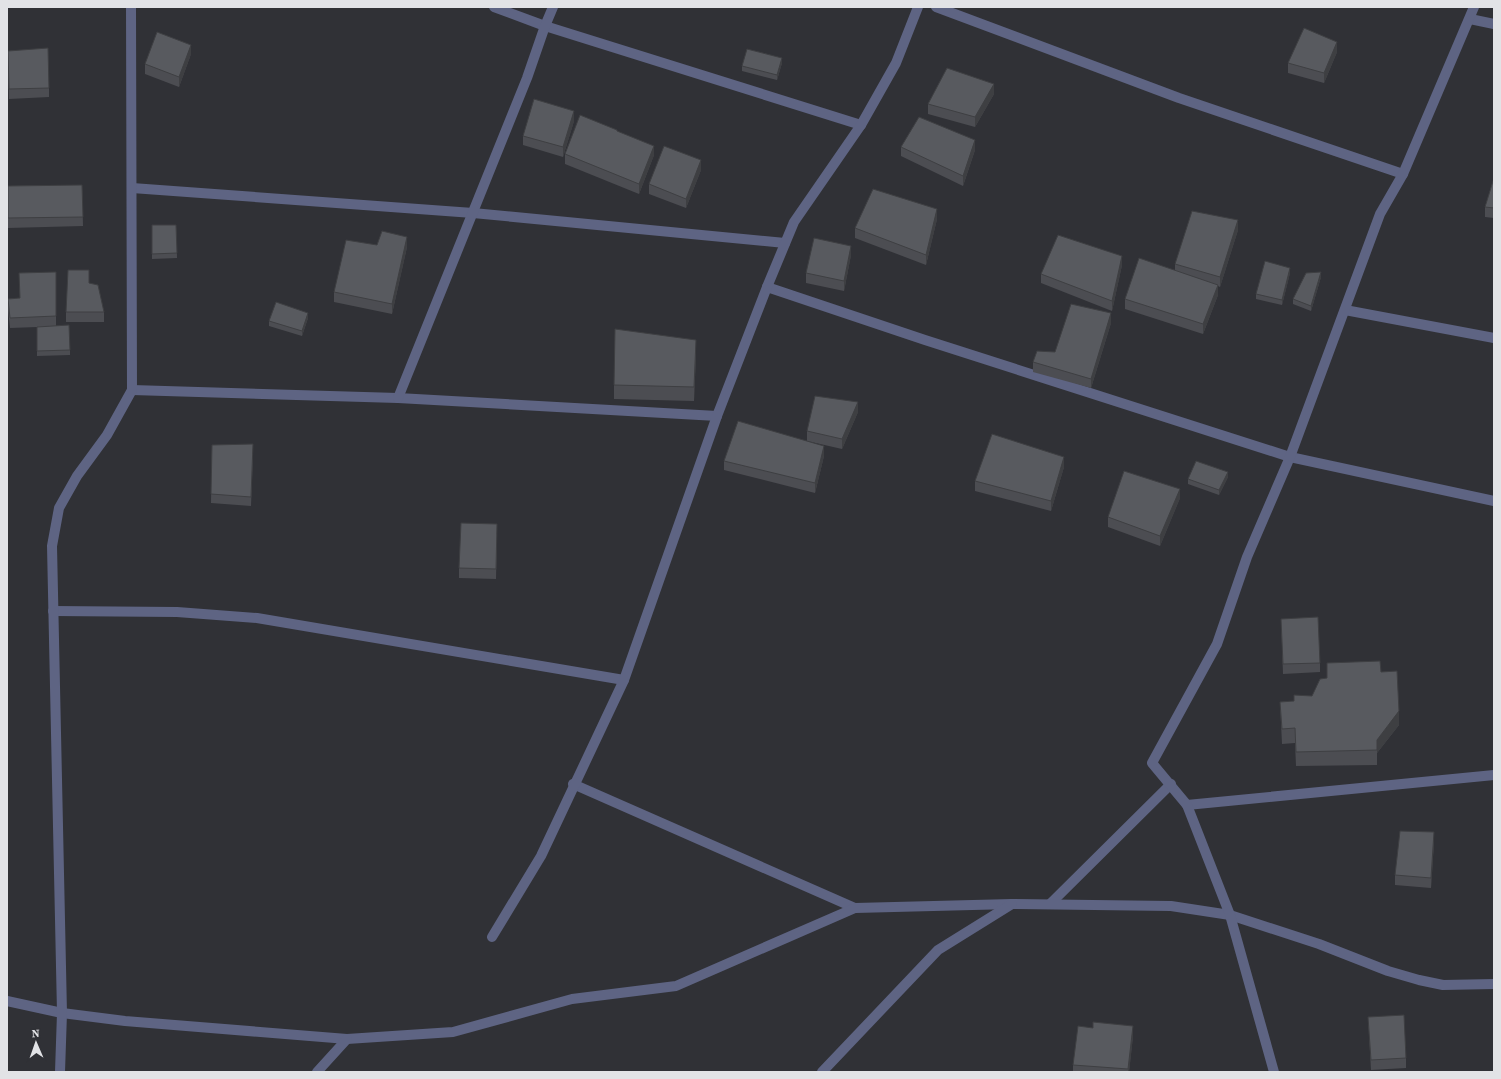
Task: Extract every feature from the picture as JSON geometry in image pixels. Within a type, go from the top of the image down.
[{"type":"street","points":[[60,1072],[62,1013],[52,546],[58,508],[78,476],[107,435],[132,390],[131,7]]},
{"type":"street","points":[[494,7],[545,26],[861,125]]},
{"type":"street","points":[[398,398],[527,78],[553,7]]},
{"type":"street","points":[[492,937],[541,856],[624,680],[717,416],[766,287],[794,222],[861,125],[896,64],[918,7]]},
{"type":"street","points":[[936,7],[1179,98],[1403,174]]},
{"type":"street","points":[[1274,1072],[1230,915],[1187,805],[1152,763],[1216,644],[1247,558],[1290,457],[1380,214],[1403,174],[1474,7]]},
{"type":"street","points":[[1470,19],[1494,24]]},
{"type":"street","points":[[132,188],[473,213],[785,243]]},
{"type":"street","points":[[766,287],[925,340],[1290,457],[1494,501]]},
{"type":"street","points":[[1345,310],[1494,338]]},
{"type":"street","points":[[132,390],[398,398],[717,416]]},
{"type":"street","points":[[53,611],[177,612],[257,618],[624,680]]},
{"type":"street","points":[[1187,805],[1494,775]]},
{"type":"street","points":[[574,784],[854,908]]},
{"type":"street","points":[[1050,904],[1171,784]]},
{"type":"street","points":[[7,1001],[62,1013],[125,1021],[347,1038],[453,1032],[572,999],[676,986],[854,908],[1012,904],[1171,906],[1230,915],[1319,944],[1388,971],[1419,980],[1443,985],[1494,984]]},
{"type":"street","points":[[822,1072],[938,950],[1012,904]]},
{"type":"street","points":[[317,1072],[347,1038]]},
{"type":"building","points":[[1304,28],[1337,42],[1324,73],[1288,63]]},
{"type":"building","points":[[157,32],[191,45],[179,77],[145,64]]},
{"type":"building","points":[[48,48],[49,88],[9,89],[8,51]]},
{"type":"building","points":[[747,49],[782,58],[777,75],[742,66]]},
{"type":"building","points":[[947,68],[994,84],[975,117],[928,104]]},
{"type":"building","points":[[534,99],[574,111],[563,147],[523,136]]},
{"type":"building","points":[[580,115],[654,146],[639,184],[565,154]]},
{"type":"building","points":[[919,117],[975,140],[963,176],[901,147]]},
{"type":"building","points":[[664,146],[701,160],[686,199],[649,184]]},
{"type":"building","points":[[1494,178],[1494,208],[1485,207]]},
{"type":"building","points":[[82,185],[83,217],[8,218],[8,186]]},
{"type":"building","points":[[873,189],[937,209],[926,255],[855,228]]},
{"type":"building","points":[[1192,211],[1238,220],[1220,277],[1175,264]]},
{"type":"building","points":[[152,225],[176,225],[177,253],[152,254]]},
{"type":"building","points":[[382,231],[407,237],[392,304],[334,292],[346,240],[377,245]]},
{"type":"building","points":[[1058,235],[1122,256],[1112,301],[1041,274]]},
{"type":"building","points":[[814,238],[851,246],[844,281],[806,273]]},
{"type":"building","points":[[1139,258],[1218,285],[1203,324],[1125,299]]},
{"type":"building","points":[[1265,261],[1290,268],[1282,300],[1256,294]]},
{"type":"building","points":[[68,270],[89,270],[89,283],[98,285],[104,312],[66,312]]},
{"type":"building","points":[[56,272],[56,316],[10,318],[8,299],[20,298],[19,273]]},
{"type":"building","points":[[1321,272],[1311,306],[1293,299],[1306,273]]},
{"type":"building","points":[[276,302],[308,313],[302,331],[269,321]]},
{"type":"building","points":[[1071,304],[1111,313],[1091,379],[1033,362],[1037,351],[1055,352]]},
{"type":"building","points":[[69,325],[70,350],[37,351],[37,327]]},
{"type":"building","points":[[615,329],[696,340],[694,387],[614,385]]},
{"type":"building","points":[[815,396],[858,402],[842,439],[807,431]]},
{"type":"building","points":[[738,421],[824,446],[815,483],[724,461]]},
{"type":"building","points":[[992,434],[1064,457],[1051,501],[975,481]]},
{"type":"building","points":[[253,444],[251,497],[211,494],[212,445]]},
{"type":"building","points":[[1196,461],[1228,472],[1219,490],[1188,479]]},
{"type":"building","points":[[1124,471],[1180,489],[1160,536],[1108,517]]},
{"type":"building","points":[[461,523],[497,524],[496,569],[459,568]]},
{"type":"building","points":[[1318,617],[1320,663],[1283,664],[1281,619]]},
{"type":"building","points":[[1380,661],[1381,672],[1397,671],[1399,711],[1377,740],[1377,750],[1296,752],[1295,728],[1282,729],[1280,702],[1294,701],[1294,695],[1312,696],[1320,679],[1327,678],[1327,663]]},
{"type":"building","points":[[1400,831],[1434,832],[1431,878],[1395,875]]},
{"type":"building","points":[[1404,1015],[1406,1058],[1371,1060],[1368,1017]]},
{"type":"building","points":[[1093,1022],[1133,1026],[1128,1069],[1073,1065],[1078,1026],[1093,1028]]}]
